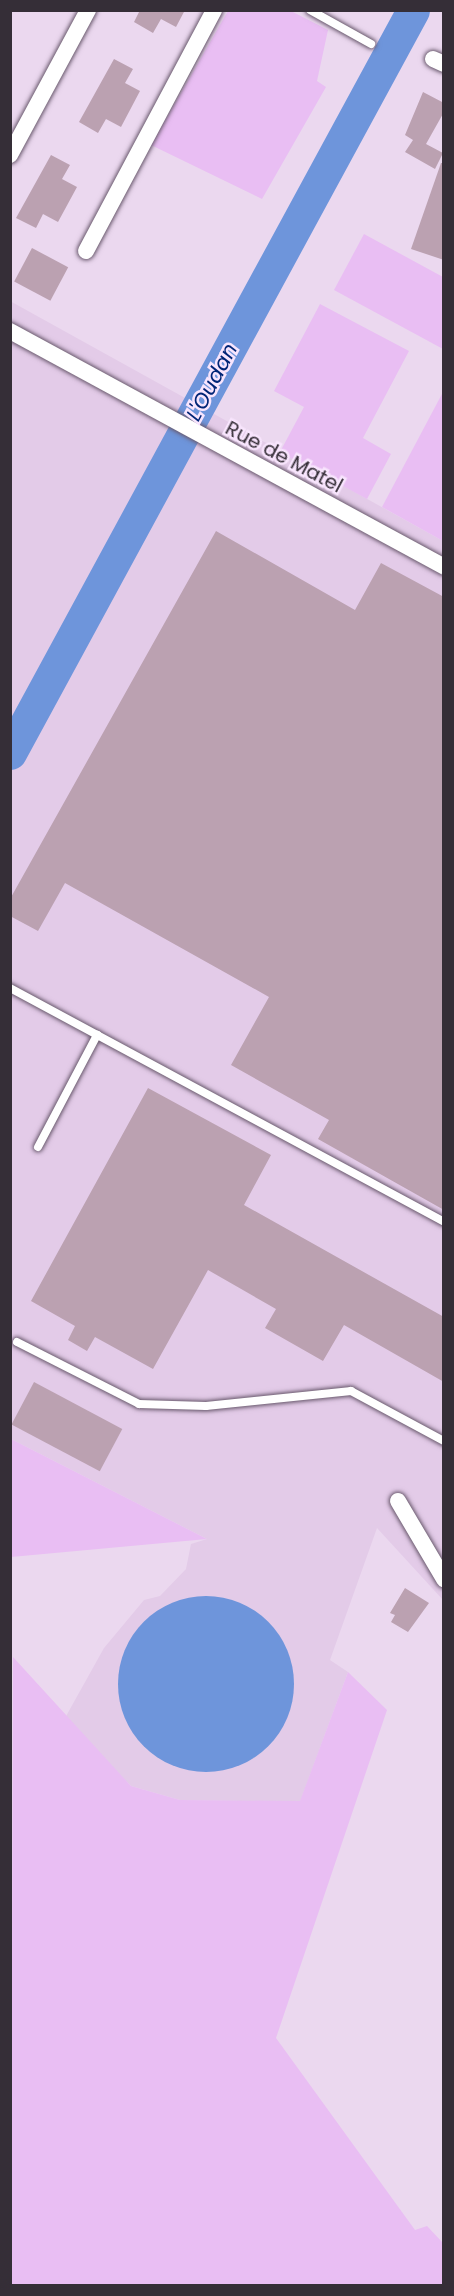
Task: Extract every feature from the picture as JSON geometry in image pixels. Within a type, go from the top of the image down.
[{"type":"street","points":[[10,155],[88,10]]},
{"type":"street","points":[[86,251],[214,10]]},
{"type":"street","name":"Rue de Matel","points":[[10,331],[444,567]]},
{"type":"street","points":[[398,1501],[444,1579]]},
{"type":"lane","points":[[310,10],[371,44]]},
{"type":"lane","points":[[10,988],[444,1222]]},
{"type":"lane","points":[[38,1147],[97,1035]]},
{"type":"lane","points":[[17,1342],[139,1404],[206,1406],[351,1391],[444,1441]]},
{"type":"shaded area","points":[[228,11],[291,11],[328,30],[317,81],[326,87],[262,199],[151,145]]},
{"type":"shaded area","points":[[364,234],[443,277],[443,349],[334,290]]},
{"type":"shaded area","points":[[10,301],[443,541],[443,1600],[377,1528],[330,1660],[348,1672],[300,1802],[180,1800],[131,1786],[65,1718],[104,1648],[144,1600],[160,1596],[186,1569],[191,1544],[207,1539],[11,1439]]},
{"type":"shaded area","points":[[320,304],[409,351],[363,438],[391,454],[367,499],[280,452],[304,407],[274,391]]},
{"type":"shaded area","points":[[443,392],[444,541],[382,507]]},
{"type":"shaded area","points":[[11,1439],[207,1539],[11,1557]]},
{"type":"shaded area","points":[[13,1657],[131,1786],[180,1800],[300,1801],[348,1672],[387,1710],[276,2038],[415,2230],[427,2226],[443,2243],[443,2285],[11,2285]]},
{"type":"water","points":[[206,1596],[240,1603],[255,1611],[268,1622],[279,1635],[287,1650],[294,1684],[287,1718],[279,1733],[268,1746],[255,1757],[240,1765],[206,1772],[172,1765],[157,1757],[144,1746],[133,1733],[125,1718],[118,1684],[125,1650],[133,1635],[144,1622],[157,1611],[172,1603]]},
{"type":"building","points":[[140,10],[185,10],[176,27],[161,19],[153,33],[134,22]]},
{"type":"building","points":[[114,59],[133,69],[125,83],[140,91],[121,127],[106,119],[98,133],[79,122]]},
{"type":"building","points":[[423,92],[444,103],[444,112],[426,144],[443,153],[435,169],[405,152],[413,140],[405,135]]},
{"type":"building","points":[[51,155],[70,165],[62,179],[77,187],[58,222],[43,214],[36,228],[16,218]]},
{"type":"building","points":[[441,163],[444,163],[444,260],[411,249]]},
{"type":"building","points":[[32,248],[68,267],[50,301],[14,282]]},
{"type":"building","points":[[216,531],[355,610],[381,563],[444,597],[444,1210],[318,1139],[329,1120],[231,1065],[269,997],[65,883],[38,931],[10,916],[10,899]]},
{"type":"building","points":[[148,1088],[271,1155],[244,1205],[444,1317],[444,1382],[344,1325],[323,1361],[265,1328],[276,1309],[208,1270],[153,1369],[95,1337],[87,1351],[68,1340],[75,1326],[31,1301]]},
{"type":"building","points":[[34,1382],[122,1429],[100,1471],[11,1424]]},
{"type":"building","points":[[405,1588],[429,1603],[408,1632],[391,1622],[395,1615],[390,1613]]},
{"type":"waterway","name":"L'Oudan","points":[[10,753],[413,10]]}]
